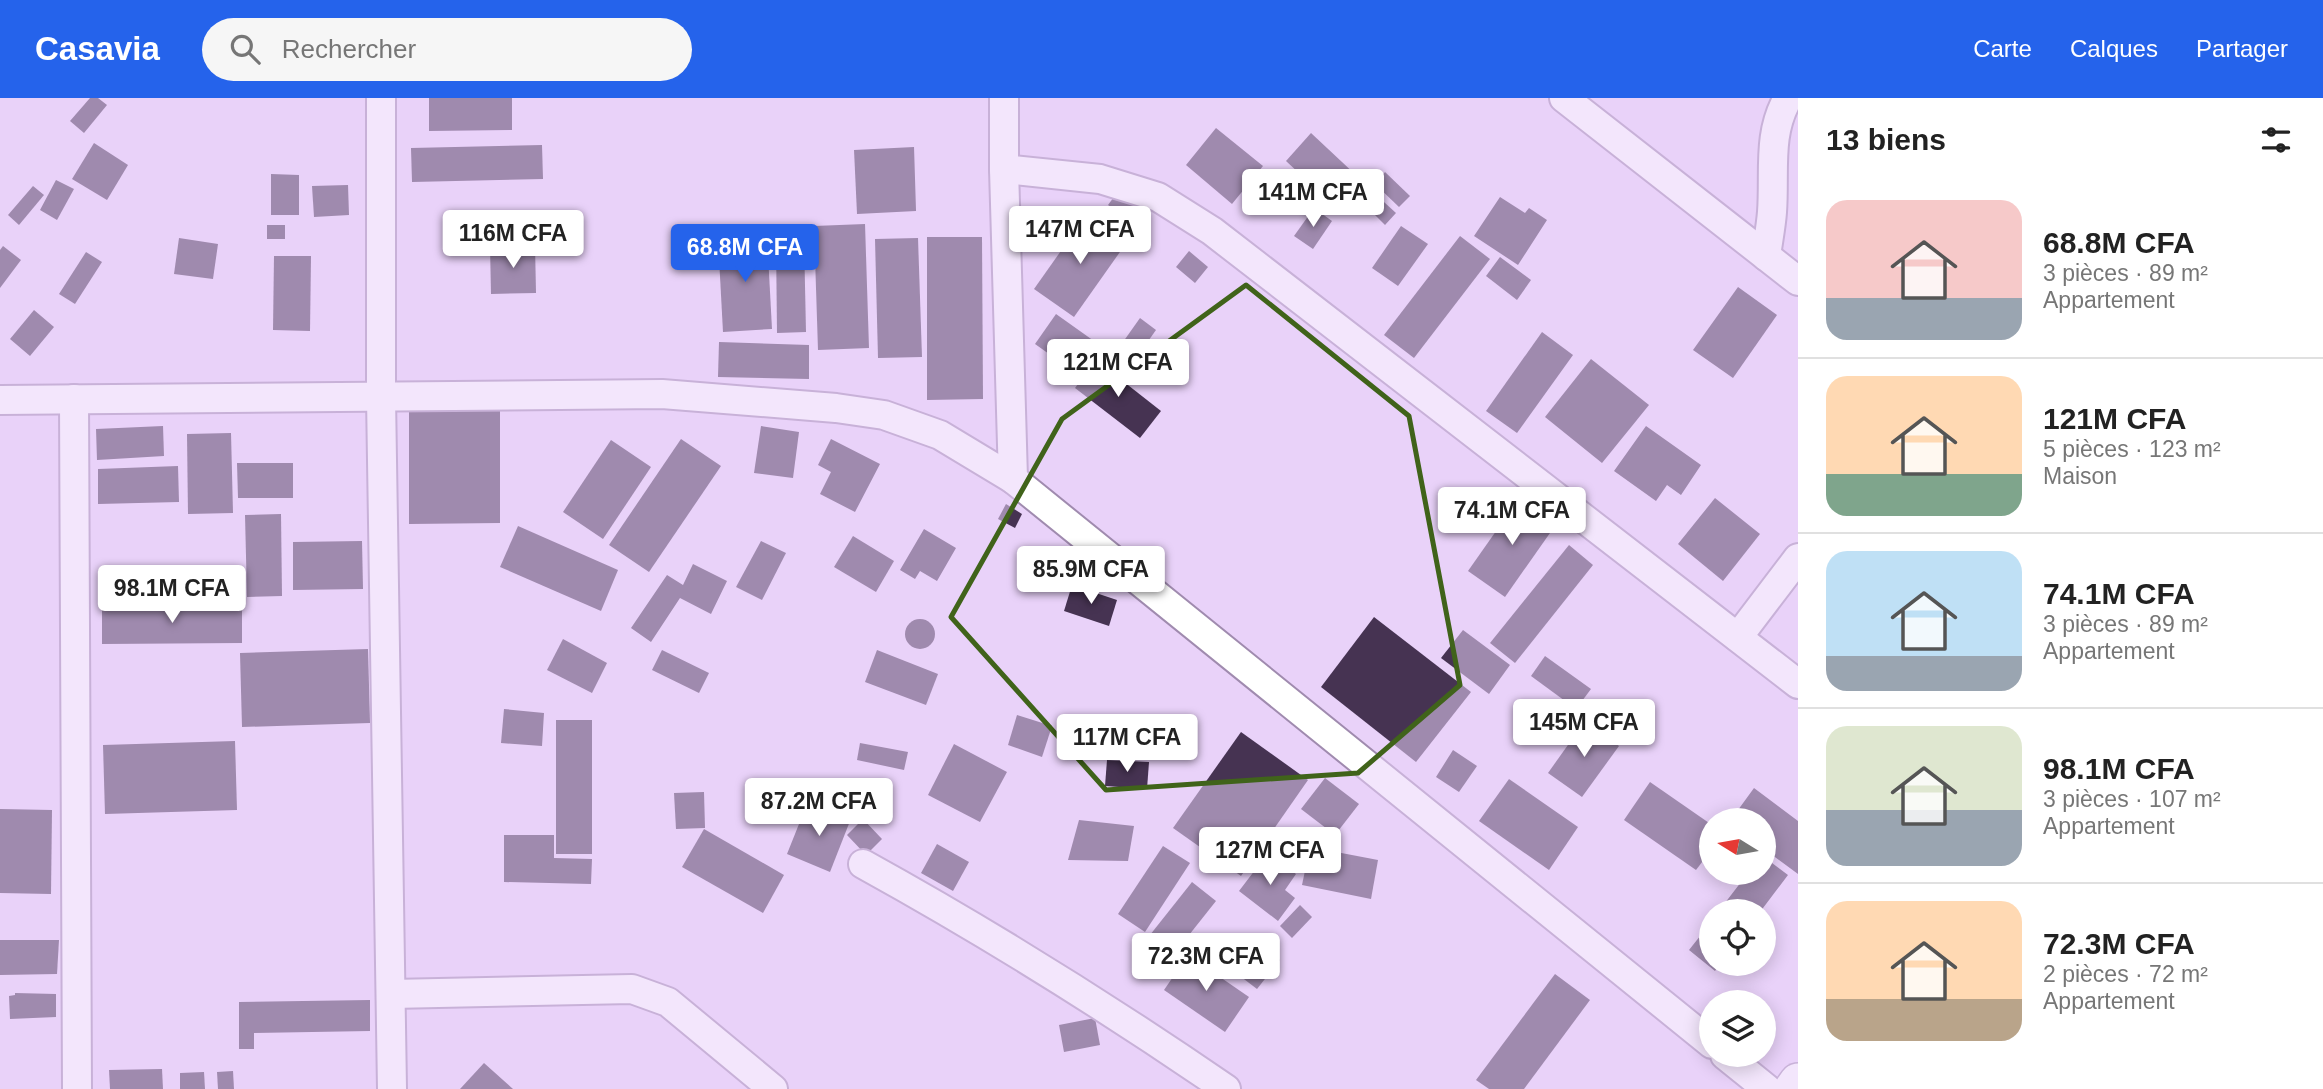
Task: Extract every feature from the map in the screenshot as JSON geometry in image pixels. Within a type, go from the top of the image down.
[{"type":"street","points":[[381,98],[381,397],[393,1089]]},
{"type":"street","points":[[1004,98],[1013,479]]},
{"type":"street","points":[[1564,98],[1798,281]]},
{"type":"street","points":[[1766,256],[1772,212],[1772,155],[1778,115],[1788,98]]},
{"type":"street","points":[[1004,169],[1100,179],[1158,197],[1212,230],[1798,684]]},
{"type":"street","points":[[0,400],[662,394],[836,408],[884,415],[940,435],[1013,479],[1699,1033]]},
{"type":"street","points":[[74,399],[77,1089]]},
{"type":"street","points":[[1738,637],[1798,558]]},
{"type":"street","points":[[863,864],[1094,1000],[1226,1089]]},
{"type":"street","points":[[391,994],[632,989],[668,1002],[773,1089]]},
{"type":"street","points":[[1740,1067],[1767,1089]]},
{"type":"street","points":[[1793,1089],[1798,1082]]},
{"type":"highlighted area","points":[[1246,285],[1409,416],[1460,685],[1358,773],[1106,790],[951,617],[1062,419]]},
{"type":"building","points":[[90,98],[98,98],[107,105],[84,133],[70,121]]},
{"type":"building","points":[[429,98],[512,98],[512,130],[429,131]]},
{"type":"building","points":[[1216,128],[1263,166],[1232,204],[1186,165]]},
{"type":"building","points":[[1311,133],[1358,177],[1332,204],[1286,161]]},
{"type":"building","points":[[94,143],[128,165],[107,200],[72,179]]},
{"type":"building","points":[[542,145],[543,179],[412,182],[411,148]]},
{"type":"building","points":[[914,147],[916,211],[857,214],[854,150]]},
{"type":"building","points":[[1385,172],[1410,196],[1399,207],[1375,184]]},
{"type":"building","points":[[271,174],[299,175],[299,215],[271,215]]},
{"type":"building","points":[[56,180],[74,189],[57,220],[40,210]]},
{"type":"building","points":[[348,185],[349,215],[314,217],[312,186]]},
{"type":"building","points":[[33,186],[44,195],[19,225],[8,215]]},
{"type":"building","points":[[1119,190],[1149,212],[1138,226],[1108,205]]},
{"type":"building","points":[[1373,192],[1396,213],[1385,225],[1363,203]]},
{"type":"building","points":[[1500,197],[1525,213],[1529,208],[1547,220],[1518,265],[1474,236]]},
{"type":"building","points":[[1314,208],[1332,221],[1313,249],[1294,236]]},
{"type":"building","points":[[1087,214],[1127,242],[1074,317],[1034,289]]},
{"type":"building","points":[[865,224],[869,348],[818,350],[814,226]]},
{"type":"building","points":[[267,225],[285,225],[285,239],[267,239]]},
{"type":"building","points":[[1401,226],[1428,244],[1398,286],[1372,268]]},
{"type":"building","points":[[767,236],[772,329],[723,332],[718,239]]},
{"type":"building","points":[[1460,236],[1490,259],[1414,358],[1384,335]]},
{"type":"building","points":[[927,237],[982,237],[983,399],[927,400]]},
{"type":"building","points":[[179,238],[218,244],[213,279],[174,274]]},
{"type":"building","points":[[918,238],[922,357],[878,358],[875,239]]},
{"type":"building","points":[[776,239],[804,239],[806,332],[777,333]]},
{"type":"building","points":[[535,245],[536,293],[491,294],[490,246]]},
{"type":"building","points":[[3,246],[21,260],[0,288],[0,250]]},
{"type":"building","points":[[1189,251],[1208,267],[1195,283],[1176,267]]},
{"type":"building","points":[[86,252],[102,262],[75,304],[59,294]]},
{"type":"building","points":[[274,256],[311,256],[310,331],[273,330]]},
{"type":"building","points":[[1500,257],[1531,280],[1517,300],[1486,276]]},
{"type":"building","points":[[1738,287],[1777,315],[1733,378],[1693,350]]},
{"type":"building","points":[[34,310],[54,327],[30,356],[10,339]]},
{"type":"building","points":[[1056,314],[1094,341],[1073,371],[1035,344]]},
{"type":"building","points":[[1140,318],[1156,330],[1139,354],[1123,342]]},
{"type":"building","points":[[1542,332],[1573,355],[1517,433],[1486,411]]},
{"type":"building","points":[[719,342],[809,345],[809,379],[718,377]]},
{"type":"building","points":[[1591,359],[1649,405],[1602,463],[1545,417]]},
{"type":"building","points":[[1096,360],[1161,411],[1140,438],[1075,388]]},
{"type":"building","points":[[500,404],[500,523],[409,524],[409,405]]},
{"type":"building","points":[[163,426],[164,456],[97,460],[96,429]]},
{"type":"building","points":[[761,426],[799,432],[793,478],[754,473]]},
{"type":"building","points":[[1646,426],[1701,465],[1681,495],[1667,485],[1656,501],[1614,471]]},
{"type":"building","points":[[231,433],[233,513],[188,514],[187,434]]},
{"type":"building","points":[[681,439],[721,466],[649,572],[609,545]]},
{"type":"building","points":[[831,439],[880,464],[855,512],[820,494],[831,472],[818,465]]},
{"type":"building","points":[[611,440],[651,467],[603,539],[563,512]]},
{"type":"building","points":[[237,463],[293,463],[293,498],[238,498]]},
{"type":"building","points":[[178,466],[179,502],[98,504],[98,469]]},
{"type":"building","points":[[1520,497],[1557,523],[1505,597],[1468,571]]},
{"type":"building","points":[[1715,498],[1760,534],[1723,581],[1678,544]]},
{"type":"building","points":[[1006,504],[1022,514],[1015,528],[998,519]]},
{"type":"building","points":[[281,514],[282,596],[247,597],[245,515]]},
{"type":"building","points":[[518,526],[618,570],[601,611],[500,567]]},
{"type":"building","points":[[924,529],[956,548],[937,581],[920,571],[915,579],[900,570]]},
{"type":"building","points":[[853,536],[894,561],[876,592],[834,567]]},
{"type":"building","points":[[362,541],[363,589],[293,590],[293,542]]},
{"type":"building","points":[[761,541],[786,553],[762,600],[736,587]]},
{"type":"building","points":[[1569,545],[1593,565],[1515,663],[1490,643]]},
{"type":"building","points":[[693,564],[727,581],[711,614],[680,598],[651,642],[631,628],[667,575],[683,585]]},
{"type":"building","points":[[100,571],[236,572],[236,595],[100,595]]},
{"type":"building","points":[[1072,585],[1117,600],[1109,626],[1064,611]]},
{"type":"building","points":[[242,606],[242,643],[102,644],[102,607]]},
{"type":"building","points":[[1374,617],[1471,692],[1416,762],[1321,687]]},
{"type":"building","points":[[920,619],[926,620],[934,628],[934,640],[926,648],[920,649],[914,648],[906,640],[905,634],[906,628],[914,620]]},
{"type":"building","points":[[1463,630],[1510,665],[1489,694],[1441,658]]},
{"type":"building","points":[[563,639],[607,663],[592,693],[547,670]]},
{"type":"building","points":[[368,649],[370,723],[242,727],[240,653]]},
{"type":"building","points":[[662,650],[709,673],[699,693],[652,670]]},
{"type":"building","points":[[877,650],[938,674],[926,705],[865,682]]},
{"type":"building","points":[[1545,656],[1591,689],[1576,709],[1531,676]]},
{"type":"building","points":[[504,709],[544,713],[542,746],[501,743]]},
{"type":"building","points":[[1017,715],[1052,726],[1042,757],[1008,745]]},
{"type":"building","points":[[1100,719],[1177,738],[1171,752],[1120,750],[1097,754]]},
{"type":"building","points":[[556,720],[592,720],[592,854],[556,854]]},
{"type":"building","points":[[1585,721],[1619,746],[1582,797],[1548,773]]},
{"type":"building","points":[[1241,732],[1308,780],[1241,876],[1173,828]]},
{"type":"building","points":[[235,741],[237,810],[105,814],[103,745]]},
{"type":"building","points":[[860,743],[908,752],[904,770],[857,760]]},
{"type":"building","points":[[954,744],[1007,772],[980,822],[928,795]]},
{"type":"building","points":[[1453,750],[1477,766],[1459,792],[1436,777]]},
{"type":"building","points":[[1107,760],[1149,762],[1147,789],[1105,786]]},
{"type":"building","points":[[1325,778],[1359,804],[1335,835],[1301,809]]},
{"type":"building","points":[[1509,779],[1578,827],[1549,870],[1479,821]]},
{"type":"building","points":[[1650,782],[1699,816],[1699,866],[1696,870],[1624,820]]},
{"type":"building","points":[[1754,788],[1798,821],[1798,874],[1776,858],[1776,808],[1739,808]]},
{"type":"building","points":[[704,792],[705,828],[676,829],[674,793]]},
{"type":"building","points":[[807,804],[850,821],[830,872],[787,854]]},
{"type":"building","points":[[0,809],[52,810],[51,894],[0,893]]},
{"type":"building","points":[[863,819],[882,839],[866,855],[847,835]]},
{"type":"building","points":[[1079,820],[1134,826],[1128,861],[1068,860]]},
{"type":"building","points":[[704,829],[784,875],[763,913],[682,867]]},
{"type":"building","points":[[504,835],[554,835],[554,858],[592,859],[591,884],[504,882]]},
{"type":"building","points":[[937,844],[969,862],[953,891],[921,873]]},
{"type":"building","points":[[1163,846],[1190,863],[1145,932],[1118,914]]},
{"type":"building","points":[[1310,847],[1378,860],[1371,899],[1302,885]]},
{"type":"building","points":[[1268,853],[1296,874],[1285,890],[1295,898],[1278,921],[1239,891]]},
{"type":"building","points":[[1776,866],[1788,875],[1770,899],[1728,899],[1738,886],[1776,886]]},
{"type":"building","points":[[1192,882],[1216,901],[1170,959],[1146,940]]},
{"type":"building","points":[[1300,905],[1312,917],[1292,938],[1280,926]]},
{"type":"building","points":[[1699,937],[1699,958],[1689,950]]},
{"type":"building","points":[[0,940],[59,940],[57,974],[0,975]]},
{"type":"building","points":[[1259,944],[1280,960],[1257,989],[1236,973]]},
{"type":"building","points":[[1188,955],[1249,997],[1225,1032],[1164,990]]},
{"type":"building","points":[[1555,974],[1590,1000],[1524,1089],[1489,1089],[1476,1080]]},
{"type":"building","points":[[15,993],[56,994],[56,1017],[10,1019],[9,996]]},
{"type":"building","points":[[370,1000],[370,1031],[254,1033],[254,1049],[239,1049],[239,1002]]},
{"type":"building","points":[[1095,1018],[1100,1045],[1064,1052],[1059,1025]]},
{"type":"building","points":[[484,1063],[513,1089],[460,1089]]},
{"type":"building","points":[[162,1069],[163,1089],[110,1089],[109,1070]]},
{"type":"building","points":[[233,1071],[234,1089],[218,1089],[217,1072]]},
{"type":"building","points":[[204,1072],[205,1089],[180,1089],[180,1073]]}]
